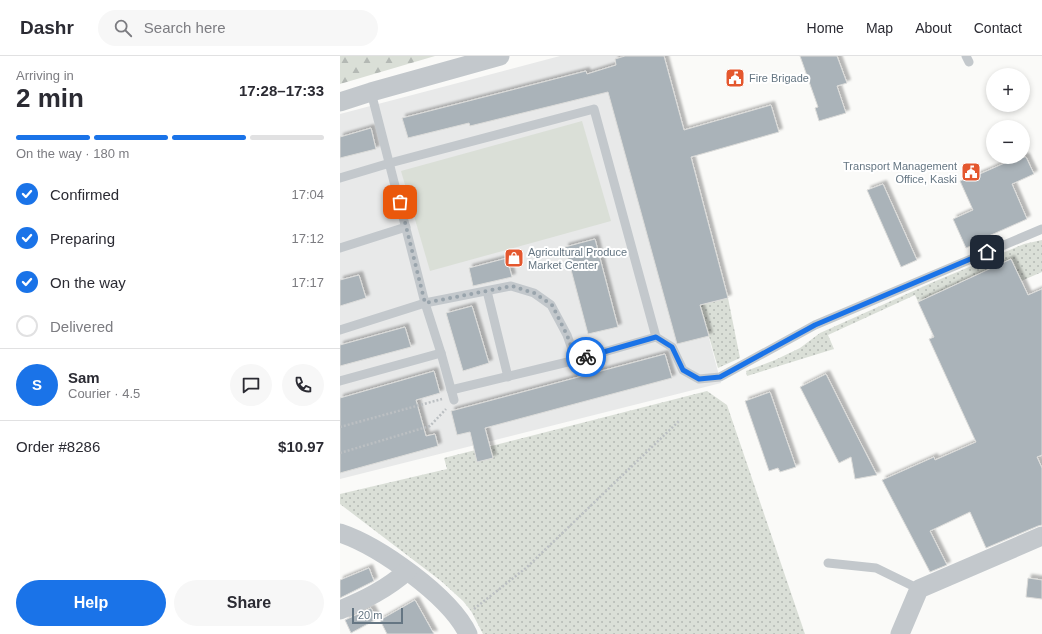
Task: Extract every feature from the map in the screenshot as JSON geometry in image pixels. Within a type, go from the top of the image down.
[{"type":"street","points":[[340,102],[500,56]]},
{"type":"street","points":[[340,533],[375,549],[407,571],[432,591],[454,614],[463,630]]},
{"type":"street","points":[[900,634],[919,589],[1042,536]]},
{"type":"street","points":[[340,610],[371,596],[395,582],[407,571]]},
{"type":"lane","points":[[371,92],[425,303],[453,395],[508,377],[576,360],[656,337]]},
{"type":"lane","points":[[340,178],[390,163],[594,109],[656,337],[672,347],[683,370],[699,379],[720,377],[815,325],[1042,229]]},
{"type":"lane","points":[[340,248],[406,227]]},
{"type":"lane","points":[[340,330],[425,303],[512,286],[534,293],[552,305],[567,335],[576,360]]},
{"type":"lane","points":[[487,291],[508,377]]},
{"type":"lane","points":[[340,381],[441,353]]},
{"type":"lane","points":[[828,563],[876,568],[919,589]]},
{"type":"path","points":[[340,427],[453,395]]},
{"type":"path","points":[[340,453],[430,426],[453,395]]},
{"type":"path","points":[[463,630],[679,421]]},
{"type":"shaded area","name":"Agricultural Produce Market Center","points":[[560,56],[634,56],[721,383],[340,479],[340,114]]},
{"type":"green space","points":[[340,56],[435,56],[340,84]]},
{"type":"green space","points":[[582,121],[611,221],[430,271],[401,171]]},
{"type":"green space","points":[[1042,240],[1042,272],[1021,281],[1011,259],[918,302],[915,295],[828,335],[834,349],[747,376],[746,371],[775,360],[800,348],[820,333],[931,283],[1024,244]]},
{"type":"green space","points":[[728,298],[740,358],[718,368],[700,305]]},
{"type":"green space","points":[[707,391],[727,405],[805,634],[483,634],[471,611],[463,601],[441,581],[340,504],[340,494],[447,469],[444,458]]},
{"type":"building","points":[[625,56],[664,56],[684,130],[771,105],[779,132],[691,157],[728,298],[700,305],[709,336],[677,344],[608,92],[470,126],[469,123],[408,138],[402,118],[586,71],[587,74],[616,65],[615,59]]},
{"type":"building","points":[[800,56],[837,56],[847,83],[837,86],[846,113],[819,121],[815,108],[818,107]]},
{"type":"building","points":[[371,128],[376,149],[340,158],[340,137]]},
{"type":"building","points":[[1002,164],[1029,164],[1034,174],[1012,184],[1027,219],[982,239],[982,241],[966,248],[953,219],[973,210],[960,181],[972,176],[973,177]]},
{"type":"building","points":[[883,184],[917,260],[901,267],[867,190]]},
{"type":"building","points":[[595,239],[618,327],[588,334],[565,247]]},
{"type":"building","points":[[507,258],[512,277],[473,286],[469,268]]},
{"type":"building","points":[[1011,259],[1028,295],[1042,289],[1042,455],[1037,457],[1042,468],[1042,525],[986,548],[970,512],[930,531],[947,565],[930,572],[882,480],[934,457],[935,460],[976,442],[929,339],[934,337],[918,302]]},
{"type":"building","points":[[359,275],[366,298],[340,306],[340,280]]},
{"type":"building","points":[[472,306],[489,363],[463,371],[446,313]]},
{"type":"building","points":[[405,327],[411,347],[340,366],[340,345]]},
{"type":"building","points":[[665,354],[672,378],[485,428],[493,458],[477,462],[470,432],[457,435],[451,411]]},
{"type":"building","points":[[434,371],[440,393],[416,400],[426,436],[435,434],[438,446],[340,473],[340,398]]},
{"type":"building","points":[[826,374],[877,475],[855,479],[851,457],[839,463],[800,387]]},
{"type":"building","points":[[770,392],[796,467],[780,472],[778,468],[769,471],[745,401]]},
{"type":"building","points":[[369,568],[374,581],[340,598],[340,580]]},
{"type":"building","points":[[1028,578],[1042,580],[1042,599],[1026,597]]},
{"type":"building","points":[[415,600],[434,634],[387,634],[380,620]]},
{"type":"building","points":[[371,608],[377,619],[351,633],[345,620]]},
{"type":"way so far","points":[[400,202],[425,303],[512,286],[534,293],[552,305],[567,335],[576,360],[586,357]]},
{"type":"place","name":"Fire Brigade","points":[[735,78]]},
{"type":"place","name":"Transport Management Office, Kaski","points":[[971,172]]},
{"type":"place","name":"Agricultural Produce Market Center","points":[[514,258]]},
{"type":"route","points":[[586,357],[656,337],[672,347],[683,370],[699,379],[720,377],[815,325],[987,252]]}]
